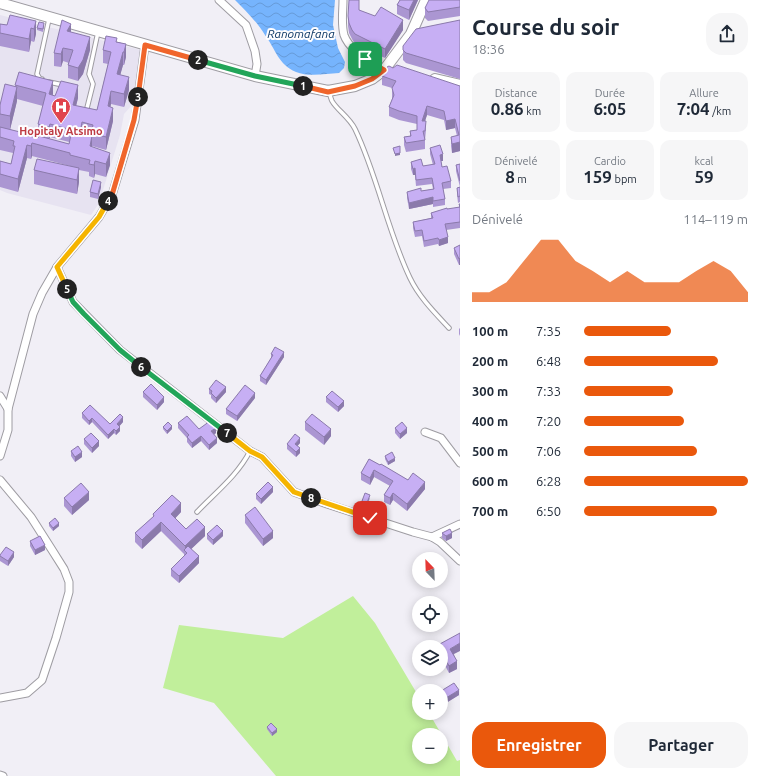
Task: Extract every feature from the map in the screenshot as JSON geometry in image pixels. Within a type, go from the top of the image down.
[{"type":"street","points":[[219,0],[246,25],[256,58],[257,64],[255,76]]},
{"type":"street","points":[[343,0],[343,24],[345,36],[350,44],[365,59],[389,68]]},
{"type":"street","points":[[0,3],[255,76],[328,92],[355,86],[372,79],[389,68],[414,33],[426,0]]},
{"type":"street","points":[[0,456],[8,430],[8,409],[33,314],[42,293],[57,267],[99,217],[112,195],[134,120],[145,45]]},
{"type":"street","points":[[426,76],[460,85]]},
{"type":"street","points":[[57,267],[73,302],[120,350],[250,451],[262,457],[294,492],[341,509],[432,537],[440,542],[460,561]]},
{"type":"street","points":[[0,396],[8,409]]},
{"type":"street","points":[[425,432],[441,438],[460,463]]},
{"type":"street","points":[[0,480],[31,517],[64,569],[69,582],[69,592],[42,680],[27,692],[0,698]]},
{"type":"street","points":[[432,537],[460,524]]},
{"type":"lane","points":[[50,18],[37,74],[40,79],[68,87]]},
{"type":"lane","points":[[86,116],[93,84],[89,74],[98,31]]},
{"type":"lane","points":[[328,92],[332,102],[348,117],[355,128],[393,236],[410,278],[430,308],[449,328]]},
{"type":"lane","points":[[197,512],[237,471],[250,451]]},
{"type":"shaded area","name":"Hopitaly Atsimo","points":[[0,15],[141,50],[138,84],[131,106],[124,114],[120,135],[99,203],[91,215],[0,190]]},
{"type":"green space","points":[[353,596],[375,623],[412,685],[412,720],[433,720],[438,728],[412,728],[412,764],[448,764],[448,746],[457,761],[460,760],[460,776],[276,776],[214,703],[163,688],[179,625],[283,638]]},
{"type":"water","name":"Ranomafana","points":[[235,0],[335,0],[333,25],[338,48],[345,62],[344,68],[339,73],[317,75],[301,74],[290,69],[281,61],[258,26]]},
{"type":"building","points":[[349,0],[359,0],[359,10],[375,16],[381,7],[403,20],[385,49],[355,34],[352,30],[348,16]]},
{"type":"building","points":[[400,0],[414,0],[409,10],[397,5]]},
{"type":"building","points":[[429,0],[460,0],[460,7],[428,12],[425,8]]},
{"type":"building","points":[[10,15],[36,21],[34,29],[31,28],[29,39],[0,33],[0,24],[7,25]]},
{"type":"building","points":[[62,20],[71,24],[67,31],[90,37],[83,60],[78,68],[68,65],[73,50],[63,48],[61,54],[54,53]]},
{"type":"building","points":[[460,20],[460,69],[406,53],[403,50],[403,46],[416,29]]},
{"type":"building","points":[[39,22],[44,23],[43,29],[37,28]]},
{"type":"building","points":[[106,36],[117,38],[116,42],[126,44],[117,74],[129,77],[124,94],[111,91],[108,106],[113,108],[106,137],[91,133],[93,125],[82,122],[80,133],[92,136],[90,146],[110,153],[106,164],[95,161],[94,165],[89,164],[90,160],[32,143],[31,146],[27,145],[18,179],[0,174],[0,161],[11,164],[15,146],[13,146],[14,141],[0,137],[0,127],[20,132],[19,134],[38,138],[39,136],[69,144],[72,130],[50,124],[49,127],[38,124],[46,93],[15,85],[19,72],[53,81],[49,94],[55,96],[61,81],[78,85],[73,105],[97,110],[111,52],[103,50]]},
{"type":"building","points":[[397,65],[460,86],[460,142],[452,144],[451,137],[459,135],[455,119],[446,121],[444,111],[427,106],[422,121],[426,121],[425,131],[423,131],[425,140],[406,143],[404,137],[411,136],[410,131],[417,130],[417,116],[389,107],[394,95],[392,88],[396,81],[382,76],[387,67],[389,66],[393,68]]},
{"type":"building","points":[[5,84],[17,87],[10,116],[0,114],[0,105]]},
{"type":"building","points":[[440,145],[443,154],[440,155],[442,167],[447,166],[451,181],[442,183],[445,199],[433,201],[433,197],[409,203],[407,192],[421,188],[421,191],[434,189],[432,178],[416,180],[415,168],[413,169],[411,162],[421,159],[423,166],[435,164],[430,148]]},
{"type":"building","points":[[400,146],[400,153],[395,154],[393,148]]},
{"type":"building","points":[[37,159],[79,168],[77,180],[34,170]]},
{"type":"building","points":[[460,164],[460,181],[456,165]]},
{"type":"building","points":[[93,180],[101,182],[98,194],[90,192]]},
{"type":"building","points":[[460,187],[460,196],[458,197],[457,188]]},
{"type":"building","points":[[460,207],[460,222],[445,224],[448,237],[439,240],[438,238],[424,241],[422,230],[415,231],[413,222],[433,218],[431,213],[447,208]]},
{"type":"building","points":[[460,245],[460,258],[459,259],[454,248]]},
{"type":"building","points":[[275,347],[284,352],[266,380],[260,376],[273,355],[271,354]]},
{"type":"building","points":[[216,380],[226,387],[216,398],[209,389]]},
{"type":"building","points":[[151,384],[164,397],[157,405],[143,392]]},
{"type":"building","points":[[245,385],[255,393],[237,416],[226,409]]},
{"type":"building","points":[[332,391],[344,401],[338,407],[326,397]]},
{"type":"building","points":[[90,405],[110,424],[120,414],[123,417],[117,424],[120,427],[116,431],[114,429],[108,435],[92,418],[89,421],[82,413]]},
{"type":"building","points":[[312,414],[331,429],[324,437],[305,422]]},
{"type":"building","points":[[187,416],[199,429],[210,421],[216,428],[211,431],[217,438],[209,445],[201,436],[192,443],[187,437],[189,435],[178,423]]},
{"type":"building","points":[[168,422],[172,426],[167,431],[163,427]]},
{"type":"building","points":[[402,422],[407,428],[400,434],[395,428]]},
{"type":"building","points":[[91,433],[99,441],[92,448],[84,439]]},
{"type":"building","points":[[295,434],[300,438],[295,444],[300,448],[296,452],[287,444]]},
{"type":"building","points":[[78,446],[82,452],[75,457],[71,451]]},
{"type":"building","points":[[392,452],[395,458],[388,462],[385,456]]},
{"type":"building","points":[[369,459],[380,465],[381,464],[408,480],[413,473],[425,482],[407,504],[393,493],[390,498],[384,495],[393,481],[374,470],[370,478],[361,473]]},
{"type":"building","points":[[268,482],[273,487],[261,499],[256,494]]},
{"type":"building","points":[[81,483],[89,492],[72,507],[64,498]]},
{"type":"building","points":[[365,493],[370,495],[367,503],[362,501]]},
{"type":"building","points":[[172,495],[181,503],[171,514],[186,529],[197,519],[205,527],[185,546],[161,522],[142,540],[135,533],[154,516],[153,514]]},
{"type":"building","points":[[255,507],[273,531],[263,539],[245,515]]},
{"type":"building","points":[[55,518],[59,523],[53,528],[49,523]]},
{"type":"building","points":[[217,525],[223,531],[213,540],[207,534]]},
{"type":"building","points":[[450,529],[452,533],[446,536],[442,533]]},
{"type":"building","points":[[40,536],[45,545],[35,550],[30,541]]},
{"type":"building","points":[[188,546],[199,556],[179,576],[171,569],[187,553],[184,550]]},
{"type":"building","points":[[6,547],[14,552],[8,561],[0,556]]},
{"type":"building","points":[[460,633],[460,643],[450,649],[457,661],[449,666],[448,664],[447,640]]},
{"type":"building","points":[[454,683],[459,690],[448,697],[448,687]]},
{"type":"building","points":[[271,723],[277,729],[272,733],[267,727]]},
{"type":"place","name":"Hopitaly Atsimo","points":[[61,124]]},
{"type":"route","points":[[365,59],[384,70],[372,79],[355,86],[328,92],[255,76],[145,45],[134,120],[112,195],[99,217],[57,267],[73,302],[120,350],[202,415],[250,451],[262,457],[294,492],[370,518]]}]
